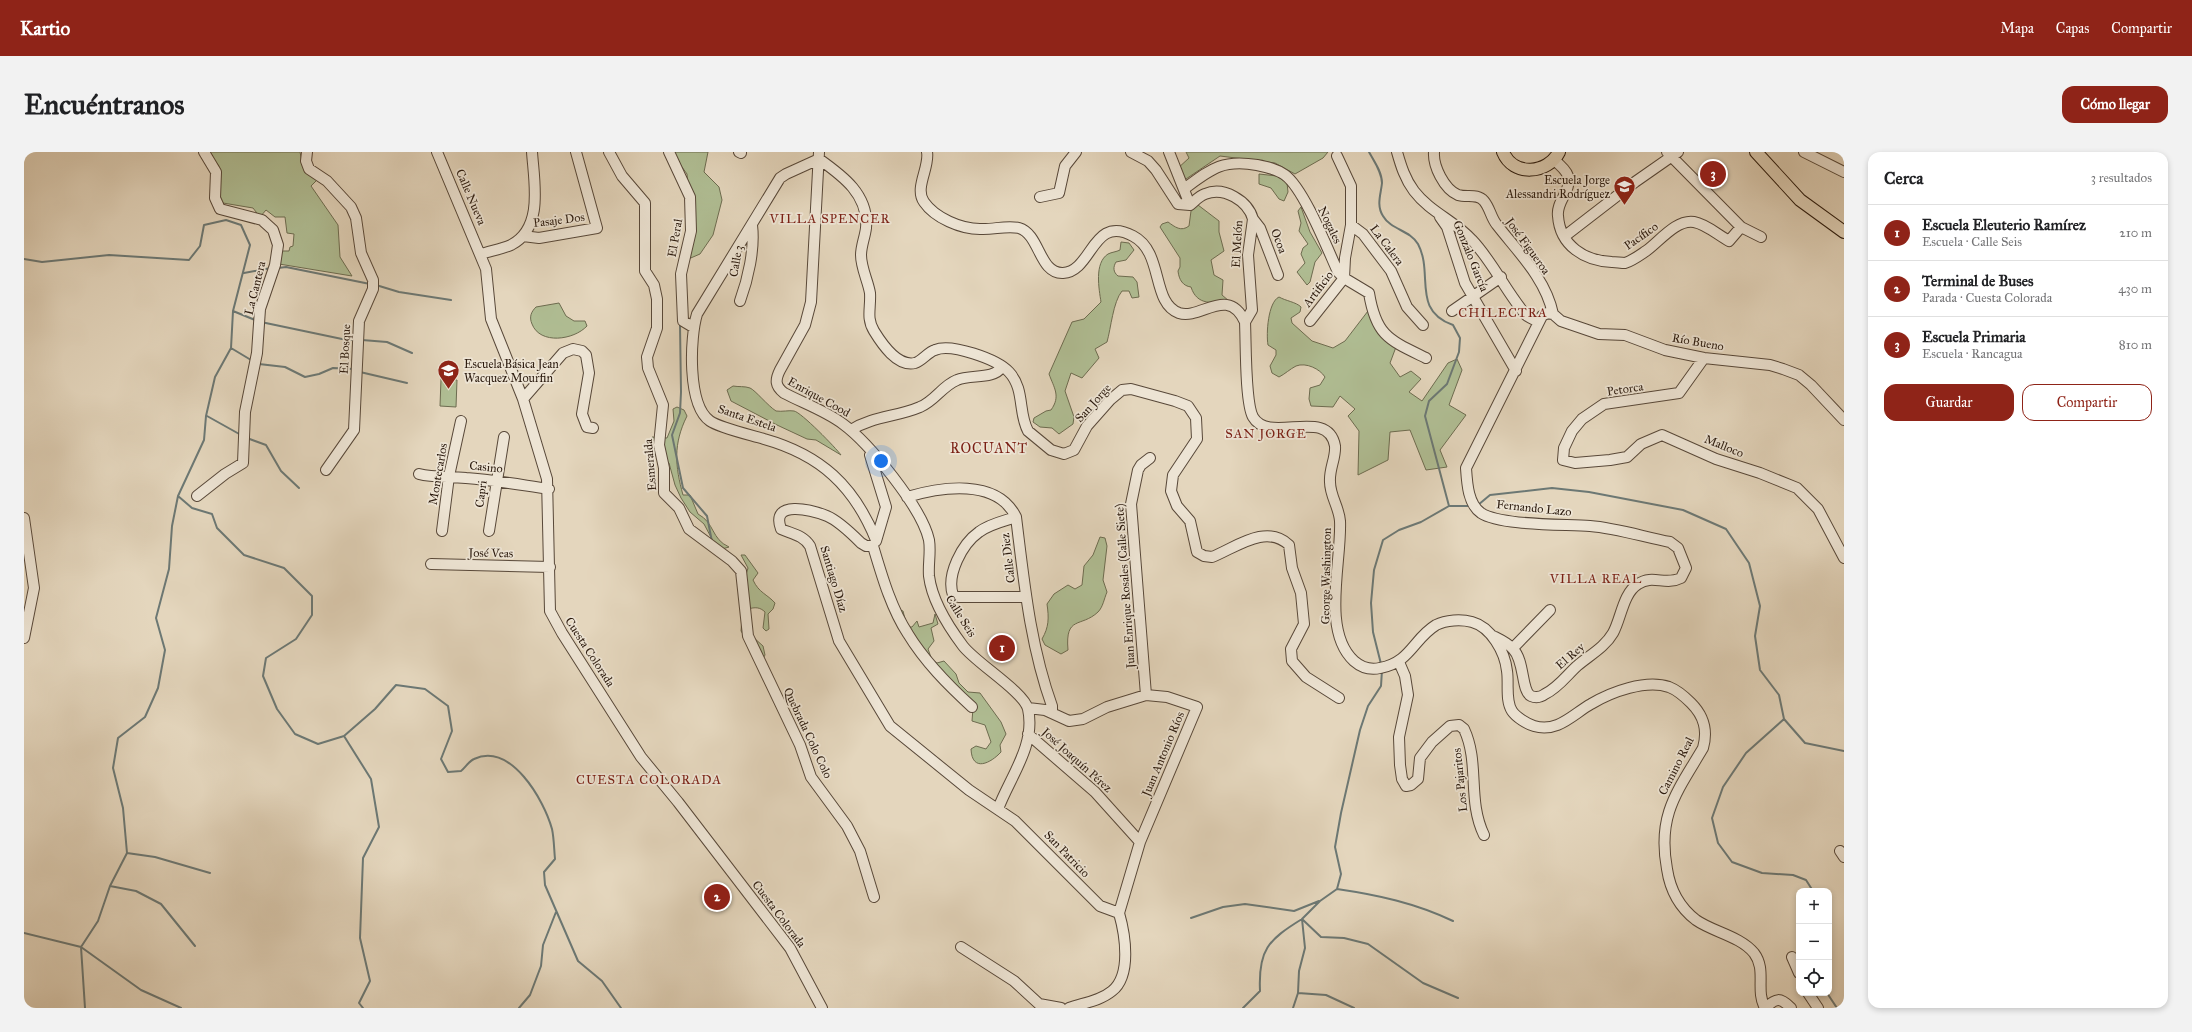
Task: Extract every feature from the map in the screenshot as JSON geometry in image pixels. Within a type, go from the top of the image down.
[{"type":"main road","points":[[1503,152],[1510,162],[1526,170],[1547,166],[1557,156]]},
{"type":"main road","points":[[1761,153],[1800,200],[1844,232]]},
{"type":"street","name":"La Cantera","points":[[197,496],[225,474],[243,463],[245,412],[257,353],[260,309],[275,264],[278,245],[273,230],[262,220],[220,209],[215,198],[216,172],[204,152]]},
{"type":"street","name":"El Bosque","points":[[307,152],[306,161],[309,169],[331,185],[351,207],[356,218],[362,253],[374,289],[358,321],[354,430],[326,470]]},
{"type":"street","name":"Calle Nueva","points":[[436,152],[481,254]]},
{"type":"street","points":[[481,254],[510,245],[523,236],[532,221],[535,208],[532,152]]},
{"type":"street","name":"Pasaje Dos","points":[[523,236],[539,238],[597,228],[576,152]]},
{"type":"street","name":"Esmeralda","points":[[609,152],[622,176],[645,203],[645,271],[654,285],[657,299],[657,328],[647,357],[648,368],[663,405],[659,445],[664,468],[664,493],[679,508],[689,529],[732,561],[741,571]]},
{"type":"street","name":"El Peral","points":[[669,152],[690,197],[691,231],[681,274],[683,321],[693,327]]},
{"type":"street","points":[[926,152],[928,158],[922,187],[923,200],[933,210],[945,218],[963,227],[974,229],[1004,227],[1021,228],[1032,238],[1050,268],[1056,272],[1063,273],[1078,266],[1099,237],[1114,232],[1123,232],[1143,243],[1150,252],[1165,300],[1169,307],[1181,313],[1189,313],[1209,307],[1225,306],[1238,310],[1245,322]]},
{"type":"street","points":[[1040,197],[1059,193],[1065,166],[1076,152]]},
{"type":"street","points":[[1131,152],[1148,161],[1156,170],[1178,204],[1190,205],[1169,152]]},
{"type":"street","points":[[1397,152],[1410,186],[1438,214],[1458,226],[1473,241],[1501,276],[1527,316],[1539,322],[1545,314],[1553,314]]},
{"type":"street","name":"José Figueroa","points":[[1434,152],[1433,160],[1440,175],[1450,189],[1459,195],[1477,196],[1486,203],[1496,225],[1525,260],[1546,294],[1553,314]]},
{"type":"street","points":[[1804,152],[1844,172]]},
{"type":"street","points":[[1565,236],[1672,153],[1742,227],[1761,237]]},
{"type":"street","name":"Santa Estela","points":[[819,156],[780,178],[697,314],[693,327],[694,382],[700,411],[710,421],[777,442],[810,457],[820,463],[846,486],[867,518],[891,597],[907,633],[929,663],[972,707]]},
{"type":"street","name":"San Jorge","points":[[819,156],[856,190],[862,202],[866,214],[866,227],[861,255],[870,294],[868,318],[888,351],[904,363],[915,363],[935,350],[948,348],[981,357],[1002,366],[1009,372],[1017,386],[1028,431],[1059,454],[1069,453],[1074,450],[1087,426],[1110,400],[1122,390],[1130,389],[1175,400],[1188,406],[1196,418],[1197,439],[1173,475],[1171,491],[1177,506],[1190,521],[1197,552],[1204,556],[1212,557],[1260,537],[1273,537],[1289,545],[1292,568],[1301,593],[1304,624],[1291,649],[1292,661],[1306,677],[1339,698]]},
{"type":"street","name":"Enrique Cood","points":[[819,156],[811,302],[805,325],[776,377],[778,389],[784,394],[842,423],[851,430],[862,423],[874,419],[920,408],[930,402],[945,386],[955,380],[966,376],[991,375],[998,372],[1002,366]]},
{"type":"street","name":"Artificio","points":[[1310,321],[1344,278],[1345,258],[1351,225],[1351,186],[1337,156]]},
{"type":"street","name":"Pacífico","points":[[1557,156],[1560,165],[1568,176],[1569,187],[1560,202],[1558,214],[1559,226],[1571,246],[1586,258],[1625,263],[1638,256],[1673,229],[1685,222],[1694,222],[1729,241],[1742,227]]},
{"type":"street","name":"Nogales","points":[[1184,189],[1214,168],[1233,162],[1264,166],[1286,175],[1302,196],[1338,272],[1344,278],[1369,292],[1374,316],[1380,329],[1397,344],[1426,358]]},
{"type":"street","name":"El Melón","points":[[1190,205],[1207,193],[1222,192],[1244,203],[1253,218],[1248,255],[1252,310],[1245,322]]},
{"type":"street","name":"Gonzalo García","points":[[1438,214],[1447,227],[1460,268],[1473,298],[1516,371]]},
{"type":"street","name":"Ocoa","points":[[1253,218],[1260,228],[1278,275]]},
{"type":"street","name":"Calle 3","points":[[740,301],[744,292],[754,237],[752,225]]},
{"type":"street","name":"La Calera","points":[[1351,225],[1363,234],[1392,271],[1407,307],[1423,325]]},
{"type":"street","name":"Cuesta Colorada","points":[[481,254],[486,270],[491,319],[523,399],[549,489],[550,567],[548,606],[562,633],[641,757],[682,807],[790,948],[801,966],[822,1008]]},
{"type":"street","points":[[1452,311],[1473,298],[1501,276]]},
{"type":"street","name":"Río Bueno","points":[[1553,314],[1561,321],[1599,334],[1625,335],[1666,350],[1704,358],[1770,365],[1799,375],[1811,385],[1844,420]]},
{"type":"street","name":"George Washington","points":[[1245,322],[1249,401],[1253,418],[1261,426],[1271,428],[1307,426],[1318,428],[1327,432],[1332,438],[1335,453],[1329,480],[1333,500],[1340,521],[1336,620],[1339,636],[1346,650],[1354,661],[1373,669],[1399,662],[1435,626],[1446,621],[1472,622],[1486,629],[1490,634]]},
{"type":"street","name":"Fernando Lazo","points":[[1539,322],[1516,371],[1466,468],[1467,482],[1475,506],[1492,518],[1549,524],[1590,526],[1670,542],[1678,548],[1686,568],[1682,578],[1673,583]]},
{"type":"street","points":[[523,399],[563,353],[573,349],[582,351],[586,356],[589,373],[582,414],[587,427],[593,428]]},
{"type":"street","name":"Petorca","points":[[1563,460],[1564,448],[1572,431],[1582,419],[1604,404],[1678,393],[1704,358]]},
{"type":"street","name":"Montecarlos","points":[[442,531],[450,476],[461,421]]},
{"type":"street","name":"Calle Seis","points":[[851,430],[908,497],[929,540],[929,574],[936,602],[964,647],[1016,694],[1028,708]]},
{"type":"street","name":"Malloco","points":[[1563,460],[1575,463],[1627,457],[1641,444],[1662,435],[1716,459],[1766,475],[1797,488],[1818,509],[1844,558]]},
{"type":"street","name":"Capri","points":[[489,531],[495,480],[504,437]]},
{"type":"street","points":[[869,450],[886,507],[875,543]]},
{"type":"street","name":"Juan Enrique Rosales (Calle Siete)","points":[[1146,695],[1131,504],[1138,470],[1141,465],[1150,458]]},
{"type":"street","name":"Casino","points":[[419,474],[429,476],[450,476],[495,480],[549,489]]},
{"type":"street","name":"Calle Diez","points":[[908,497],[929,490],[972,489],[988,493],[1002,499],[1016,516],[1026,597],[1038,664],[1052,706],[1052,713]]},
{"type":"street","name":"Santiago Díaz","points":[[875,543],[866,546],[860,543],[828,516],[793,508],[785,510],[780,515],[778,522],[781,529],[806,539],[810,546],[839,640],[890,726],[969,790],[998,809]]},
{"type":"street","points":[[1016,516],[988,526],[971,538],[954,568],[951,588],[953,596],[959,597],[1026,597]]},
{"type":"street","points":[[24,518],[34,588],[24,638]]},
{"type":"street","name":"José Veas","points":[[431,564],[550,567]]},
{"type":"street","name":"Quebrada Colo Colo","points":[[741,571],[748,636],[800,746],[811,777],[847,826],[860,851],[874,897]]},
{"type":"street","name":"El Rey","points":[[1513,648],[1520,659],[1526,690],[1532,696],[1538,697],[1553,690],[1605,644],[1614,632],[1627,599],[1637,585],[1646,580],[1673,583]]},
{"type":"street","points":[[1490,634],[1513,648],[1550,610]]},
{"type":"street","name":"Camino Real","points":[[1490,634],[1500,649],[1506,664],[1512,711],[1531,726],[1549,727],[1562,724],[1592,703],[1642,686],[1656,684],[1669,687],[1682,694],[1699,712],[1705,724],[1706,732],[1703,748],[1673,798],[1664,828],[1663,848],[1668,875],[1677,899],[1692,916],[1746,946],[1753,953],[1760,968],[1760,994],[1765,1008]]},
{"type":"street","name":"Los Pajaritos","points":[[1399,662],[1405,676],[1408,695],[1399,737],[1402,779],[1406,786],[1411,785],[1418,779],[1420,758],[1442,731],[1450,726],[1459,726],[1464,728],[1473,756],[1474,799],[1478,824],[1484,834]]},
{"type":"street","name":"Juan Antonio Ríos","points":[[1028,708],[1045,710],[1069,721],[1083,719],[1107,707],[1146,695],[1167,697],[1197,707],[1140,842],[1118,913]]},
{"type":"street","points":[[998,809],[1027,746],[1028,708]]},
{"type":"street","name":"José Joaquín Pérez","points":[[1028,734],[1095,792],[1140,842]]},
{"type":"street","name":"San Patricio","points":[[998,809],[1015,821],[1100,906],[1118,913]]},
{"type":"street","points":[[1069,1008],[1101,998],[1113,991],[1121,978],[1126,952],[1125,935],[1118,913]]},
{"type":"street","points":[[961,947],[1014,980],[1039,1004],[1061,1008]]},
{"type":"street","points":[[1792,957],[1796,966]]},
{"type":"street","points":[[1810,996],[1818,1008]]},
{"type":"street","points":[[1765,1008],[1774,999],[1782,999],[1791,1008]]},
{"type":"green space","points":[[207,152],[300,152],[302,162],[318,179],[311,186],[338,225],[340,257],[352,276],[279,264],[282,251],[289,251],[290,247],[293,246],[294,234],[287,233],[285,217],[275,217],[266,210],[260,217],[253,208],[217,202],[215,186],[219,166]]},
{"type":"green space","points":[[671,152],[708,152],[704,172],[719,187],[722,200],[713,235],[700,254],[686,260],[687,174]]},
{"type":"green space","points":[[1186,152],[1328,152],[1323,158],[1295,174],[1275,163],[1220,156],[1183,181],[1177,169],[1189,158]]},
{"type":"green space","points":[[1259,174],[1277,176],[1287,183],[1288,192],[1284,201],[1279,199],[1271,188],[1259,184]]},
{"type":"green space","points":[[1198,205],[1219,221],[1219,232],[1224,251],[1211,260],[1214,275],[1223,280],[1222,295],[1229,301],[1206,302],[1201,300],[1197,297],[1191,287],[1182,282],[1178,271],[1180,267],[1180,258],[1160,227],[1162,224],[1168,222],[1181,229],[1186,228],[1189,226],[1191,211]]},
{"type":"green space","points":[[1301,207],[1310,232],[1322,253],[1315,262],[1310,282],[1307,285],[1297,272],[1305,263],[1301,254],[1303,248],[1308,244],[1299,231],[1301,223],[1298,211]]},
{"type":"green space","points":[[1121,242],[1129,243],[1134,250],[1126,260],[1116,262],[1114,271],[1118,276],[1133,277],[1137,282],[1139,297],[1132,298],[1129,291],[1122,291],[1114,308],[1107,342],[1095,349],[1099,358],[1082,378],[1071,373],[1065,391],[1074,417],[1073,424],[1059,434],[1052,428],[1040,427],[1033,422],[1034,418],[1046,411],[1051,410],[1056,400],[1056,392],[1049,374],[1072,322],[1084,319],[1101,302],[1098,276],[1101,263],[1108,254],[1120,250]]},
{"type":"green space","points":[[1279,297],[1301,307],[1300,312],[1291,318],[1292,323],[1312,341],[1333,348],[1345,341],[1368,311],[1377,329],[1396,347],[1390,363],[1400,377],[1411,371],[1421,379],[1409,392],[1422,401],[1448,363],[1457,359],[1462,370],[1449,405],[1466,415],[1440,450],[1447,467],[1426,470],[1410,430],[1390,432],[1388,460],[1358,475],[1359,431],[1348,416],[1355,409],[1340,396],[1333,407],[1311,406],[1309,399],[1310,388],[1320,385],[1325,377],[1320,371],[1312,367],[1304,365],[1296,366],[1279,377],[1272,373],[1270,366],[1276,355],[1276,350],[1268,345],[1267,334],[1270,311],[1275,300]]},
{"type":"green space","points":[[559,303],[566,316],[574,321],[585,321],[587,326],[574,335],[549,338],[536,331],[532,324],[532,313],[536,307]]},
{"type":"green space","points":[[441,379],[457,380],[456,407],[440,406]]},
{"type":"green space","points":[[733,386],[750,388],[776,411],[794,411],[798,413],[833,445],[841,455],[816,440],[807,439],[731,401],[727,390]]},
{"type":"green space","points":[[677,407],[684,410],[687,416],[682,426],[677,446],[678,474],[683,495],[690,495],[698,514],[707,522],[719,540],[729,547],[722,549],[713,541],[704,524],[690,512],[675,485],[669,463],[656,457],[650,444],[652,437],[667,438],[674,421],[673,409]]},
{"type":"green space","points":[[1100,537],[1105,538],[1107,546],[1103,580],[1107,592],[1098,612],[1092,617],[1072,627],[1069,632],[1068,650],[1061,654],[1045,645],[1042,639],[1048,622],[1047,604],[1054,594],[1068,585],[1075,589],[1082,585],[1084,566],[1093,555]]},
{"type":"green space","points":[[741,555],[745,555],[758,573],[753,580],[755,584],[760,591],[775,603],[773,609],[768,614],[769,629],[766,631],[763,628],[765,612],[757,608],[748,609],[753,637],[763,646],[765,655],[761,662],[741,631],[745,578],[748,568]]},
{"type":"green space","points":[[896,608],[903,611],[907,627],[912,627],[917,621],[919,627],[933,623],[935,614],[938,624],[931,628],[934,641],[928,649],[932,660],[937,663],[944,661],[956,674],[959,683],[968,692],[980,693],[1001,722],[1006,734],[1000,745],[1001,752],[992,760],[983,764],[975,761],[972,756],[971,749],[976,746],[986,749],[991,742],[985,725],[972,721],[973,708],[926,664]]},
{"type":"waterway","points":[[1369,152],[1382,179],[1379,204],[1381,212],[1386,221],[1415,239],[1422,255],[1426,290],[1428,301],[1432,310],[1440,318],[1453,325],[1460,338],[1459,352],[1447,384],[1429,401],[1425,416],[1449,506]]},
{"type":"waterway","points":[[24,259],[42,262],[109,255],[189,260],[200,246],[204,225],[226,220],[241,225],[250,245],[233,311],[231,348],[215,377],[206,416],[204,440],[178,496],[172,526],[169,569],[156,618],[165,650],[158,688],[145,717],[118,738],[113,768],[123,808],[127,853],[110,886],[98,921],[81,947],[85,1008]]},
{"type":"waterway","points":[[278,268],[286,267],[370,284]]},
{"type":"waterway","points":[[244,273],[271,268]]},
{"type":"waterway","points":[[376,285],[399,292],[451,300]]},
{"type":"waterway","points":[[233,311],[255,320]]},
{"type":"waterway","points":[[261,322],[342,339],[355,340]]},
{"type":"waterway","name":"Quebrada Colo Colo","points":[[680,325],[680,413],[672,435],[683,488],[707,516],[712,542]]},
{"type":"waterway","points":[[362,340],[387,342],[412,353]]},
{"type":"waterway","points":[[231,348],[251,360]]},
{"type":"waterway","points":[[259,364],[285,367],[305,377],[319,374],[333,368],[354,369]]},
{"type":"waterway","points":[[360,372],[407,383]]},
{"type":"waterway","points":[[207,416],[241,435]]},
{"type":"waterway","points":[[247,438],[266,445],[281,471],[299,488]]},
{"type":"waterway","points":[[1478,505],[1490,495],[1552,488],[1589,492],[1683,510],[1726,529],[1749,563],[1760,606],[1755,636],[1760,670],[1779,695],[1784,719],[1746,753],[1723,787],[1712,818],[1718,843],[1732,862],[1762,873],[1793,875],[1806,880],[1811,888]]},
{"type":"waterway","points":[[178,496],[192,508],[212,514],[217,528],[244,555],[284,568],[312,596],[312,615],[296,639],[266,658],[263,676],[277,709],[295,734],[318,744],[344,736],[375,709],[396,685],[425,689],[448,706],[452,731],[441,759],[448,772],[461,771],[472,760],[488,756],[501,759],[513,766],[524,777],[542,803],[552,829],[555,859],[544,872],[545,885],[578,961],[602,981],[621,1008]]},
{"type":"waterway","points":[[1381,664],[1373,632],[1371,603],[1374,570],[1383,540],[1399,530],[1421,522],[1449,506],[1471,506]]},
{"type":"waterway","points":[[1293,1008],[1298,993],[1299,971],[1305,948],[1302,919],[1320,901],[1337,889],[1341,874],[1335,847],[1341,813],[1360,730],[1368,706],[1381,686],[1382,670]]},
{"type":"waterway","points":[[1784,719],[1805,743],[1844,751]]},
{"type":"waterway","points":[[344,736],[371,779],[379,827],[363,858],[360,938],[370,981],[359,1003],[363,1008]]},
{"type":"waterway","points":[[127,853],[155,857],[210,873]]},
{"type":"waterway","points":[[110,886],[136,891],[161,904],[195,946]]},
{"type":"waterway","points":[[1337,889],[1396,900],[1425,909],[1453,921]]},
{"type":"waterway","points":[[1191,918],[1223,907],[1245,904],[1294,911],[1319,901]]},
{"type":"waterway","points":[[519,1008],[530,995],[541,966],[543,945],[556,912]]},
{"type":"waterway","points":[[1243,1008],[1260,991],[1261,965],[1263,956],[1273,940],[1290,926],[1302,919],[1321,937],[1344,938],[1368,944],[1423,983],[1458,998]]},
{"type":"waterway","points":[[24,933],[81,947],[141,990],[181,1008]]},
{"type":"waterway","points":[[1298,993],[1326,995],[1354,1008]]},
{"type":"waterway","points":[[1829,996],[1837,1008]]},
{"type":"place","name":"Escuela Primaria","points":[[1713,174]]},
{"type":"place","name":"Escuela Jorge Alessandri Rodríguez","points":[[1625,206]]},
{"type":"place","name":"Escuela Básica Jean Wacquez Mourfin","points":[[449,390]]},
{"type":"place","name":"Escuela Eleuterio Ramírez","points":[[1002,648]]},
{"type":"place","name":"Terminal de Buses","points":[[717,897]]},
{"type":"district","name":"VILLA SPENCER","points":[[830,218]]},
{"type":"district","name":"CHILECTRA","points":[[1503,312]]},
{"type":"district","name":"SAN JORGE","points":[[1266,433]]},
{"type":"district","name":"ROCUANT","points":[[989,448]]},
{"type":"district","name":"VILLA REAL","points":[[1596,578]]},
{"type":"district","name":"CUESTA COLORADA","points":[[649,779]]}]
